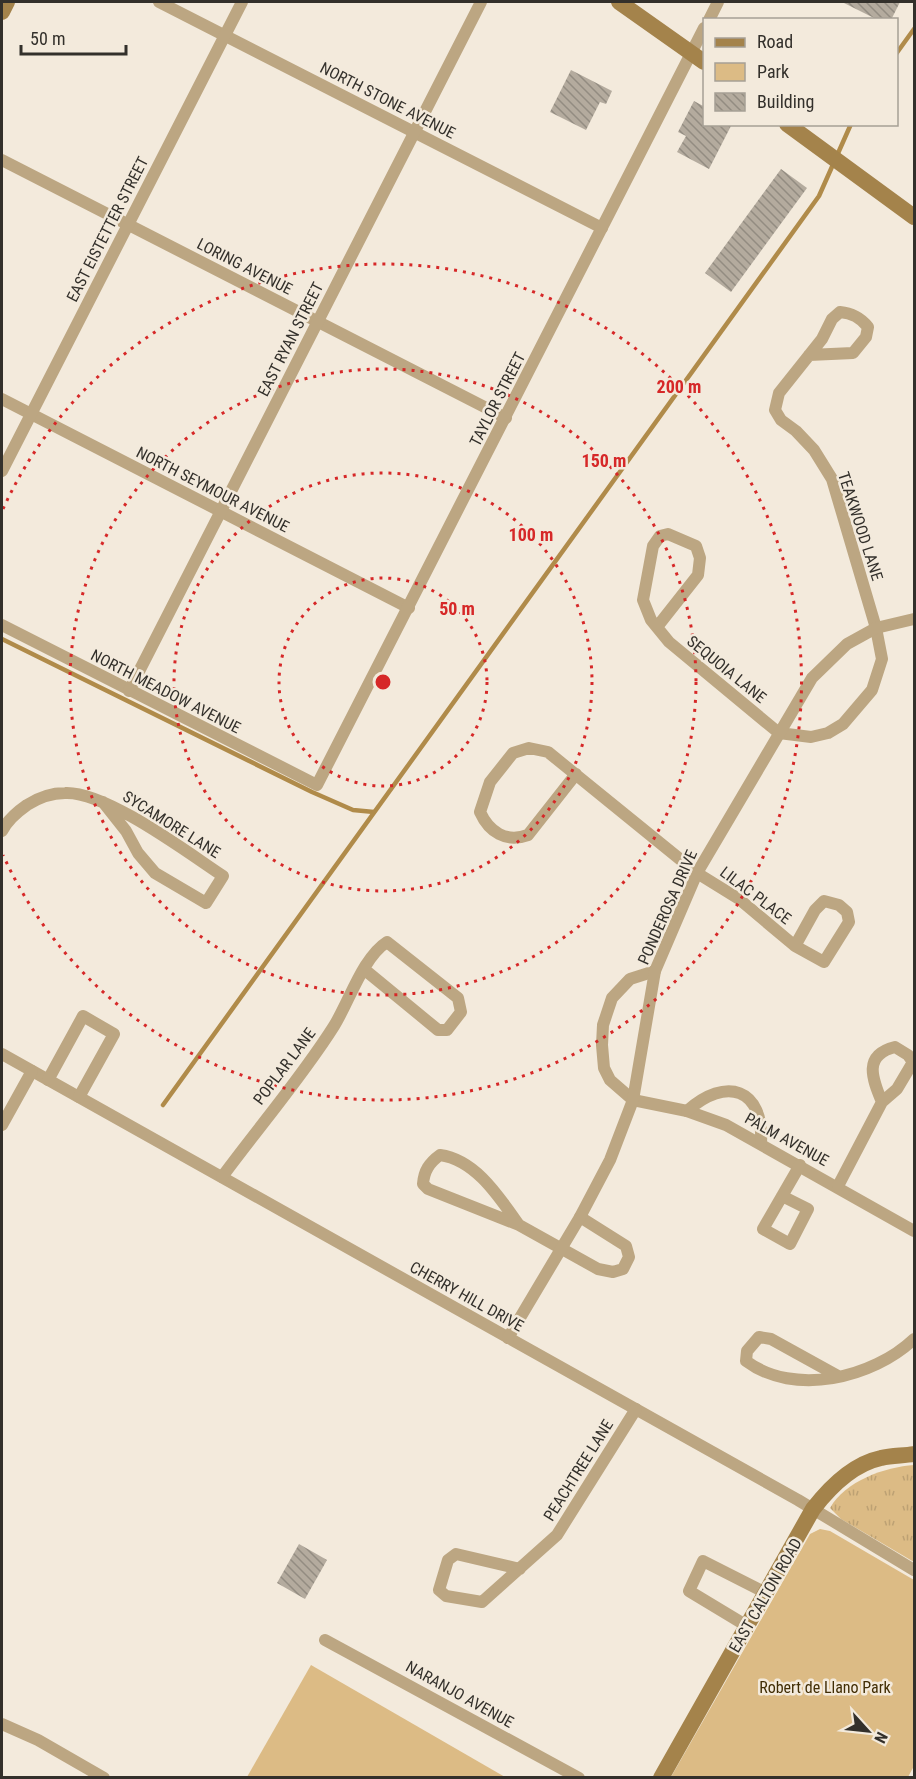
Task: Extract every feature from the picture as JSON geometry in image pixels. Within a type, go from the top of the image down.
[{"type":"main road","points":[[2,12],[7,2]]},
{"type":"main road","points":[[619,2],[698,58]]},
{"type":"main road","points":[[790,126],[915,217]]},
{"type":"main road","name":"EAST CALTON ROAD","points":[[661,1778],[813,1509],[828,1490],[848,1474],[880,1458],[911,1456]]},
{"type":"street","name":"NORTH STONE AVENUE","points":[[159,2],[603,228]]},
{"type":"street","name":"EAST EISTETTER STREET","points":[[2,471],[242,2]]},
{"type":"street","name":"EAST RYAN STREET","points":[[129,691],[480,2]]},
{"type":"street","points":[[710,18],[718,2]]},
{"type":"street","name":"TAYLOR STREET","points":[[317,785],[603,228],[698,58],[703,37]]},
{"type":"street","name":"LORING AVENUE","points":[[2,160],[506,418]]},
{"type":"street","name":"TEAKWOOD LANE","points":[[809,355],[853,353],[866,337],[868,327],[861,318],[840,312],[832,319],[809,355],[779,393],[775,410],[781,420],[814,450],[832,479],[876,628]]},
{"type":"street","name":"NORTH SEYMOUR AVENUE","points":[[2,399],[409,608]]},
{"type":"street","name":"SEQUOIA LANE","points":[[657,627],[698,575],[700,558],[696,546],[668,534],[660,536],[653,546],[643,600],[657,627],[669,642],[779,733]]},
{"type":"street","name":"PONDEROSA DRIVE","points":[[508,1338],[580,1217],[610,1160],[633,1100],[655,971],[697,873],[812,678],[847,644],[876,628],[915,619]]},
{"type":"street","name":"NORTH MEADOW AVENUE","points":[[2,625],[317,785]]},
{"type":"street","points":[[779,733],[811,737],[828,733],[843,724],[857,709],[872,690],[882,659],[876,628]]},
{"type":"street","points":[[529,748],[548,752],[576,774],[528,835],[518,839],[499,835],[486,827],[480,812],[490,782],[513,753],[529,748]]},
{"type":"street","name":"LILAC PLACE","points":[[576,774],[697,873],[739,899],[795,946],[824,962],[849,922],[847,912],[839,905],[824,901],[815,910],[795,946]]},
{"type":"street","name":"SYCAMORE LANE","points":[[2,831],[20,810],[39,797],[67,792],[103,802],[130,815],[223,876],[206,903],[155,873],[138,853],[126,831],[103,802]]},
{"type":"street","name":"POPLAR LANE","points":[[222,1177],[334,1027],[365,970],[377,949],[387,942],[458,998],[461,1012],[447,1030],[438,1030],[365,970]]},
{"type":"street","points":[[633,1100],[610,1080],[604,1068],[603,1025],[612,998],[630,979],[655,971]]},
{"type":"street","points":[[48,1080],[83,1016],[114,1034],[79,1097]]},
{"type":"street","name":"CHERRY HILL DRIVE","points":[[2,1054],[813,1509],[915,1570]]},
{"type":"street","points":[[2,1125],[32,1071]]},
{"type":"street","points":[[687,1111],[702,1097],[722,1089],[740,1093],[757,1108],[762,1123],[761,1143]]},
{"type":"street","name":"PALM AVENUE","points":[[633,1100],[687,1111],[726,1125],[915,1231]]},
{"type":"street","points":[[838,1186],[882,1102]]},
{"type":"street","points":[[519,1225],[489,1182],[450,1156],[440,1155],[430,1162],[424,1173],[423,1184],[428,1189],[519,1225],[598,1269],[613,1272],[623,1269],[628,1257],[626,1246],[580,1217]]},
{"type":"street","points":[[782,1196],[800,1165]]},
{"type":"street","points":[[838,1376],[771,1339],[759,1337],[747,1351],[746,1361],[778,1378],[807,1380],[838,1376],[871,1369],[915,1340]]},
{"type":"street","name":"PEACHTREE LANE","points":[[520,1569],[456,1554],[448,1560],[440,1590],[446,1596],[482,1602],[520,1569],[557,1535],[636,1409]]},
{"type":"street","points":[[747,1626],[689,1591],[703,1561],[766,1593]]},
{"type":"street","name":"NARANJO AVENUE","points":[[326,1640],[579,1778]]},
{"type":"street","points":[[2,1724],[38,1740],[104,1778]]},
{"type":"green space","points":[[914,1465],[914,1562],[841,1519],[830,1508],[845,1490],[867,1477],[879,1472]]},
{"type":"green space","name":"Robert de Llano Park","points":[[820,1529],[830,1531],[914,1580],[914,1766],[908,1777],[671,1777],[810,1534]]},
{"type":"green space","points":[[311,1665],[505,1777],[247,1777]]},
{"type":"building","points":[[842,2],[900,2],[892,18],[874,18]]},
{"type":"building","points":[[571,70],[612,91],[606,104],[600,102],[586,130],[550,112]]},
{"type":"building","points":[[694,101],[703,106],[703,126],[731,126],[709,169],[677,152],[686,136],[678,132]]},
{"type":"building","points":[[781,169],[807,188],[731,292],[705,273]]},
{"type":"building","points":[[299,1544],[327,1560],[305,1599],[277,1583]]},
{"type":"waterway","points":[[898,51],[914,29]]},
{"type":"waterway","points":[[163,1105],[819,196],[850,126]]},
{"type":"waterway","points":[[2,639],[312,792],[353,810],[374,812]]}]
